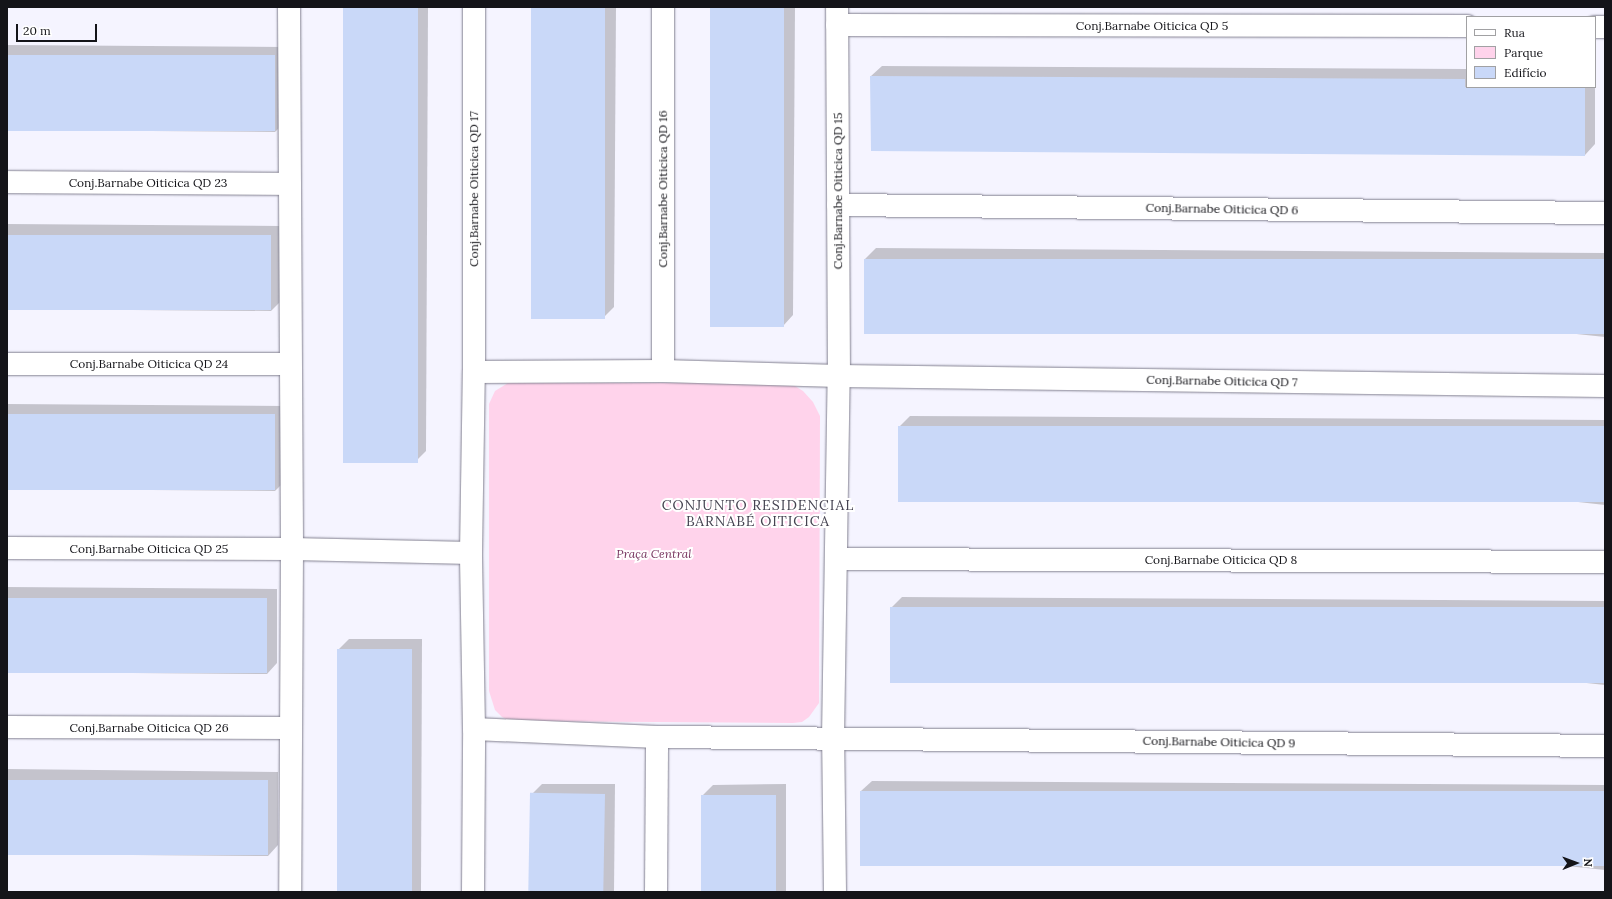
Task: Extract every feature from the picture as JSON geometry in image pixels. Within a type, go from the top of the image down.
[{"type":"street","points":[[289,7],[292,550],[290,892]]},
{"type":"street","name":"Conj.Barnabe Oiticica QD 17","points":[[473,892],[474,730],[471,553],[474,372],[474,7]]},
{"type":"street","name":"Conj.Barnabe Oiticica QD 16","points":[[663,7],[663,371]]},
{"type":"street","name":"Conj.Barnabe Oiticica QD 5","points":[[837,16],[1466,26]]},
{"type":"street","name":"Conj.Barnabe Oiticica QD 15","points":[[835,892],[833,738],[839,376],[837,16]]},
{"type":"street","name":"Conj.Barnabe Oiticica QD 23","points":[[7,182],[290,184]]},
{"type":"street","name":"Conj.Barnabe Oiticica QD 6","points":[[838,205],[1605,212]]},
{"type":"street","name":"Conj.Barnabe Oiticica QD 24","points":[[7,364],[290,364]]},
{"type":"street","name":"Conj.Barnabe Oiticica QD 7","points":[[474,372],[663,371],[839,376],[1605,386]]},
{"type":"street","name":"Conj.Barnabe Oiticica QD 25","points":[[7,548],[471,553]]},
{"type":"street","name":"Conj.Barnabe Oiticica QD 8","points":[[837,559],[1605,562]]},
{"type":"street","name":"Conj.Barnabe Oiticica QD 26","points":[[7,727],[290,728]]},
{"type":"street","name":"Conj.Barnabe Oiticica QD 9","points":[[474,730],[657,737],[1605,746]]},
{"type":"street","points":[[656,892],[657,737]]},
{"type":"green space","name":"Praça Central","points":[[508,383],[790,383],[803,391],[813,402],[820,416],[819,703],[809,717],[802,722],[793,723],[510,721],[502,717],[495,710],[489,691],[489,404],[495,391]]},
{"type":"building","points":[[343,7],[418,7],[418,463],[343,463]]},
{"type":"building","points":[[531,7],[605,7],[605,319],[531,319]]},
{"type":"building","points":[[710,7],[784,7],[784,327],[710,327]]},
{"type":"building","points":[[7,55],[275,55],[275,131],[7,131]]},
{"type":"building","points":[[870,76],[1465,79],[1466,88],[1585,88],[1585,156],[871,151]]},
{"type":"building","points":[[7,235],[271,235],[271,310],[7,310]]},
{"type":"building","points":[[864,259],[1605,259],[1605,334],[864,334]]},
{"type":"building","points":[[7,414],[275,414],[275,490],[7,490]]},
{"type":"building","points":[[898,426],[1605,426],[1605,502],[898,502]]},
{"type":"building","points":[[7,598],[267,598],[267,673],[7,673]]},
{"type":"building","points":[[890,607],[1605,607],[1605,683],[890,683]]},
{"type":"building","points":[[337,649],[412,649],[412,892],[337,892]]},
{"type":"building","points":[[7,780],[268,780],[268,855],[7,855]]},
{"type":"building","points":[[860,791],[1605,791],[1605,866],[860,866]]},
{"type":"building","points":[[530,793],[605,794],[603,892],[528,891]]},
{"type":"building","points":[[701,795],[776,795],[776,892],[701,892]]},
{"type":"district","name":"CONJUNTO RESIDENCIAL BARNABÉ OITICICA","points":[[758,514]]}]
